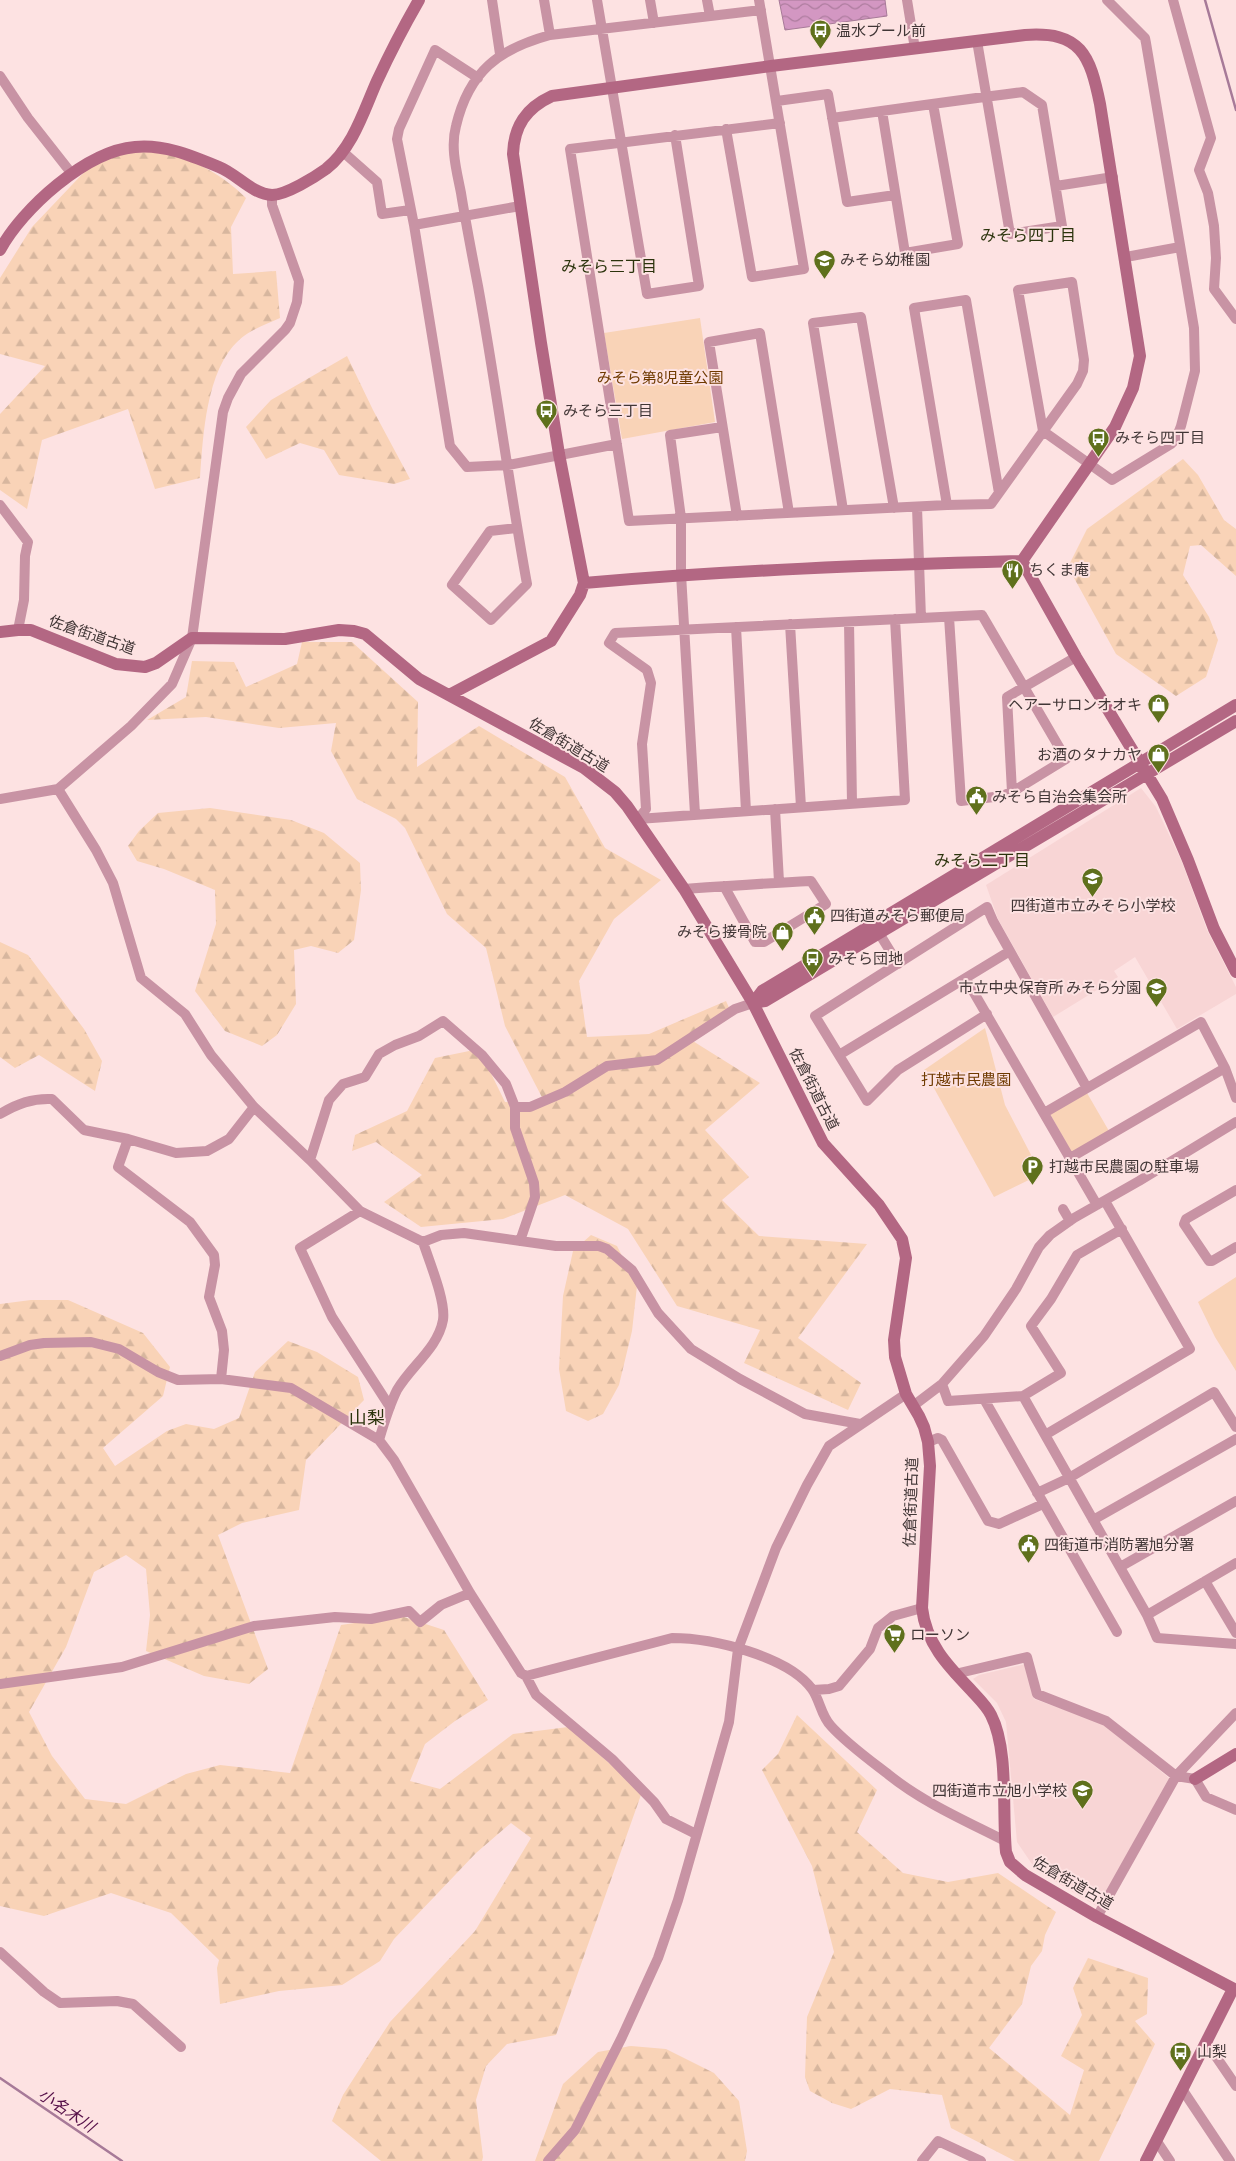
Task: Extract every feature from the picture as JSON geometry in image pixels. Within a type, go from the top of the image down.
[{"type":"street","points":[[0,250],[6,239],[26,214],[72,174],[98,158],[133,147],[152,147],[187,154],[222,168],[257,191],[272,195],[286,192],[326,169],[342,151],[356,129],[392,49],[419,0]]},
{"type":"street","points":[[492,0],[500,54]]},
{"type":"street","points":[[544,0],[550,35]]},
{"type":"street","points":[[597,0],[647,294],[699,286],[675,136]]},
{"type":"street","points":[[650,0],[654,23]]},
{"type":"street","points":[[707,0],[710,16]]},
{"type":"street","points":[[907,0],[915,49]]},
{"type":"street","points":[[780,123],[570,149],[629,521],[991,504],[1043,431],[1077,384],[1083,371],[1084,360],[1072,282],[1018,290],[1043,431],[1112,480],[1176,439],[1195,371],[1194,328],[1146,43],[1144,38],[1107,0]]},
{"type":"street","points":[[1173,0],[1211,138],[1200,170],[1208,193],[1214,226],[1216,258],[1214,289],[1236,319]]},
{"type":"street","points":[[517,528],[490,532],[452,585],[491,620],[527,584],[455,161],[455,129],[463,106],[478,78],[500,54],[518,45],[550,35],[710,16],[760,5],[804,269],[752,277],[726,129]]},
{"type":"street","points":[[449,695],[551,642],[580,595],[584,583],[559,454],[520,206],[514,142],[518,128],[526,114],[538,102],[552,96],[771,66],[1044,34],[1060,36],[1087,57],[1095,80],[1113,177],[1140,356],[1138,369],[1124,410],[1115,427],[1022,561]]},
{"type":"street","points":[[832,118],[933,104],[987,97],[1023,92],[1042,105],[1062,226],[1010,234],[987,97],[977,41]]},
{"type":"street","points":[[478,78],[435,50],[401,124],[397,139],[414,225],[450,446],[467,467],[508,464],[617,444]]},
{"type":"street","points":[[0,76],[28,118],[72,174]]},
{"type":"street","points":[[777,101],[828,94],[847,202],[896,195]]},
{"type":"street","points":[[882,111],[905,253],[958,244],[933,104]]},
{"type":"street","points":[[342,151],[377,182],[382,214],[410,210]]},
{"type":"street","points":[[1056,186],[1113,177]]},
{"type":"street","points":[[0,799],[58,789],[131,726],[172,684],[192,638],[224,412],[228,398],[242,374],[290,323],[297,302],[299,281],[272,205],[272,195]]},
{"type":"street","points":[[414,225],[520,206]]},
{"type":"street","points":[[1126,257],[1180,247]]},
{"type":"street","points":[[947,505],[914,308],[966,300],[999,493]]},
{"type":"street","points":[[843,510],[813,323],[862,317],[894,508]]},
{"type":"street","points":[[737,516],[709,342],[760,333],[789,513]]},
{"type":"street","points":[[695,814],[686,629],[681,574],[681,518],[670,435],[722,427]]},
{"type":"street","points":[[0,505],[28,542],[25,556],[24,600],[18,630]]},
{"type":"street","points":[[917,507],[921,618]]},
{"type":"street","points":[[584,583],[681,574],[1022,561]]},
{"type":"street","points":[[1022,561],[1076,657],[1162,799],[1214,929],[1236,972]]},
{"type":"street","points":[[638,819],[646,809],[642,744],[651,683],[647,670],[609,643],[615,633],[982,615],[1066,760],[1002,796],[961,801],[949,617]]},
{"type":"street","points":[[638,819],[905,800],[895,619]]},
{"type":"street","points":[[849,622],[852,803]]},
{"type":"street","points":[[790,624],[801,807]]},
{"type":"street","points":[[736,627],[746,811]]},
{"type":"street","name":"佐倉街道古道","points":[[0,632],[31,630],[116,664],[145,667],[156,663],[192,638],[285,639],[339,630],[354,630],[365,634],[419,679],[584,768],[615,792],[638,819],[684,889],[753,1003],[823,1143],[879,1205],[902,1239],[906,1258],[905,1271],[894,1340],[898,1371],[906,1394],[920,1416],[928,1442],[930,1466],[922,1608],[923,1621],[932,1644],[955,1674],[982,1702],[995,1724],[1001,1754],[1005,1841],[1008,1857],[1017,1869],[1097,1917],[1235,1990]]},
{"type":"street","points":[[1012,792],[1007,697],[1076,657]]},
{"type":"street","points":[[753,1003],[762,991],[1236,705]]},
{"type":"street","points":[[515,1107],[530,1107],[566,1092],[607,1066],[657,1060],[735,1010],[753,1003],[765,1001],[1236,721]]},
{"type":"street","points":[[58,789],[96,850],[113,884],[141,978],[185,1014],[210,1055],[254,1107],[360,1211],[423,1242],[435,1277],[443,1309],[443,1320],[433,1343],[398,1389],[379,1440]]},
{"type":"street","points":[[775,809],[779,882]]},
{"type":"street","points":[[684,889],[724,886],[779,882],[811,881],[826,904],[764,942],[755,942],[724,886]]},
{"type":"street","points":[[987,1014],[898,1070],[867,1101],[815,1016],[987,907],[992,921],[1088,1088]]},
{"type":"street","points":[[879,933],[898,964]]},
{"type":"street","points":[[839,1055],[1010,951]]},
{"type":"street","points":[[966,979],[1070,1158],[1101,1203],[1122,1229],[1190,1349],[1045,1435]]},
{"type":"street","points":[[310,1160],[329,1100],[343,1084],[365,1077],[379,1054],[395,1045],[419,1036],[443,1021],[482,1055],[506,1084],[515,1107],[516,1128],[534,1183],[535,1197],[520,1242]]},
{"type":"street","points":[[1044,1113],[1201,1022],[1225,1068],[1236,1098]]},
{"type":"street","points":[[1070,1158],[1225,1068]]},
{"type":"street","points":[[0,1114],[25,1101],[38,1098],[52,1098],[84,1130],[128,1139],[176,1153],[207,1151],[229,1139],[254,1107]]},
{"type":"street","points":[[913,1406],[942,1384],[984,1336],[1016,1289],[1039,1247],[1050,1235],[1070,1221],[1236,1122]]},
{"type":"street","points":[[128,1139],[118,1167],[190,1222],[214,1254],[215,1265],[210,1284],[210,1297],[222,1330],[224,1350],[222,1379]]},
{"type":"street","points":[[1236,1190],[1186,1219],[1184,1224],[1209,1261],[1236,1247]]},
{"type":"street","points":[[1063,1209],[1070,1221]]},
{"type":"street","points":[[360,1211],[300,1248],[332,1317],[390,1407]]},
{"type":"street","points":[[942,1384],[948,1401],[1023,1396],[1061,1373],[1032,1326],[1051,1299],[1077,1255],[1122,1229]]},
{"type":"street","points":[[423,1242],[441,1235],[464,1234],[556,1246],[599,1246],[607,1249],[632,1270],[658,1313],[691,1348],[740,1379],[805,1414],[860,1424]]},
{"type":"street","points":[[0,1356],[37,1344],[91,1342],[119,1349],[158,1372],[178,1380],[222,1379],[291,1388],[379,1440],[394,1460],[470,1593],[521,1673],[526,1676],[536,1695],[612,1759],[654,1802],[666,1819],[696,1834]]},
{"type":"street","points":[[1037,1493],[1069,1478],[1214,1392],[1236,1427]]},
{"type":"street","points":[[548,2161],[575,2130],[658,1958],[678,1900],[729,1722],[738,1649],[776,1548],[829,1446],[906,1394]]},
{"type":"street","points":[[1023,1396],[1147,1615],[1157,1638],[1236,1644]]},
{"type":"street","points":[[984,1399],[1117,1632]]},
{"type":"street","points":[[928,1442],[938,1438],[942,1440],[988,1522],[999,1524],[1043,1504]]},
{"type":"street","points":[[1093,1520],[1236,1439]]},
{"type":"street","points":[[1120,1567],[1236,1501]]},
{"type":"street","points":[[1147,1615],[1236,1563]]},
{"type":"street","points":[[1205,1582],[1235,1628]]},
{"type":"street","points":[[0,1684],[122,1667],[254,1626],[335,1617],[372,1620],[409,1611],[420,1622],[440,1605],[470,1593]]},
{"type":"street","points":[[813,1690],[839,1686],[870,1649],[878,1628],[892,1616],[922,1608]]},
{"type":"street","points":[[526,1676],[672,1638],[686,1638],[738,1649],[784,1666],[803,1679],[813,1690],[830,1725],[891,1777],[926,1800],[1005,1841]]},
{"type":"street","points":[[955,1674],[1027,1657],[1038,1694],[1106,1721],[1176,1776],[1195,1779],[1236,1754]]},
{"type":"street","points":[[1097,1917],[1176,1776],[1236,1713]]},
{"type":"street","points":[[1195,1779],[1206,1797],[1236,1810]]},
{"type":"street","points":[[0,1952],[44,1992],[60,2003],[118,2001],[133,2004],[181,2047]]},
{"type":"street","points":[[1146,2161],[1206,2042],[1235,1990]]},
{"type":"street","points":[[1206,2042],[1236,2086]]},
{"type":"street","points":[[1182,2089],[1230,2161]]},
{"type":"street","points":[[1156,2140],[1170,2161]]},
{"type":"street","points":[[922,2161],[938,2141],[981,2161]]},
{"type":"shaded area","name":"四街道市立みそら小学校","points":[[1141,788],[1156,807],[1182,862],[1207,930],[1236,987],[1236,994],[1177,1029],[1135,957],[1114,971],[1118,977],[1053,1017],[998,919],[986,885]]},
{"type":"shaded area","name":"四街道市立旭小学校","points":[[1026,1664],[1034,1699],[1102,1723],[1169,1778],[1098,1907],[1036,1870],[1017,1842],[1006,1722],[997,1703],[973,1679],[979,1675]]},
{"type":"green space","points":[[147,151],[174,156],[201,166],[225,180],[246,198],[231,227],[233,274],[276,271],[280,318],[243,336],[228,353],[219,368],[208,404],[200,478],[155,489],[128,409],[42,440],[27,509],[0,490],[0,414],[45,366],[0,354],[0,278],[32,227],[89,167],[117,155]]},
{"type":"green space","name":"みそら第8児童公園","points":[[700,318],[715,422],[622,439],[604,333]]},
{"type":"green space","points":[[347,356],[410,479],[394,484],[339,475],[324,450],[300,443],[266,459],[246,427],[271,400]]},
{"type":"green space","points":[[1183,459],[1198,475],[1224,520],[1236,529],[1236,576],[1201,545],[1190,546],[1183,575],[1209,617],[1218,640],[1206,677],[1176,696],[1116,654],[1068,567],[1087,529]]},
{"type":"green space","points":[[302,642],[352,642],[418,702],[417,767],[479,726],[565,777],[605,848],[661,880],[614,919],[579,981],[587,1037],[649,1034],[726,1001],[731,1012],[688,1038],[760,1083],[705,1130],[749,1177],[722,1200],[759,1236],[867,1244],[798,1338],[861,1383],[848,1410],[744,1363],[760,1330],[677,1306],[628,1229],[565,1195],[503,1219],[421,1227],[384,1202],[422,1175],[376,1142],[352,1151],[355,1135],[407,1111],[435,1058],[479,1049],[505,1102],[546,1105],[505,1026],[486,948],[447,914],[405,828],[396,819],[357,799],[331,751],[336,723],[279,728],[206,717],[147,720],[186,697],[192,661],[234,662],[246,687],[297,664]]},
{"type":"green space","points":[[210,808],[291,820],[324,833],[360,863],[361,890],[354,940],[338,953],[311,946],[294,950],[296,1004],[277,1035],[262,1046],[225,1031],[195,991],[216,924],[215,890],[164,869],[137,861],[128,846],[139,831],[158,813]]},
{"type":"green space","points":[[0,942],[28,955],[84,1029],[102,1061],[95,1091],[39,1055],[15,1068],[0,1057]]},
{"type":"green space","name":"打越市民農園","points":[[985,1028],[1005,1105],[1041,1174],[994,1197],[924,1070]]},
{"type":"green space","points":[[1087,1093],[1109,1131],[1072,1153],[1050,1114]]},
{"type":"green space","points":[[591,1235],[617,1246],[637,1286],[632,1331],[619,1385],[603,1414],[588,1421],[566,1411],[559,1369],[563,1296],[573,1251]]},
{"type":"green space","points":[[1236,1277],[1236,1371],[1215,1337],[1198,1302]]},
{"type":"green space","points":[[31,1300],[68,1300],[143,1333],[170,1367],[163,1396],[103,1448],[115,1466],[167,1431],[186,1424],[214,1429],[239,1418],[255,1372],[288,1341],[317,1352],[358,1377],[364,1400],[306,1460],[299,1510],[242,1523],[218,1535],[268,1669],[249,1684],[204,1676],[146,1651],[150,1615],[146,1569],[126,1555],[94,1572],[66,1647],[29,1712],[52,1756],[85,1799],[126,1804],[186,1774],[220,1765],[290,1773],[341,1625],[401,1616],[444,1630],[488,1700],[455,1721],[425,1744],[410,1781],[440,1789],[513,1734],[568,1727],[642,1792],[556,2035],[507,2044],[486,2066],[476,2100],[482,2161],[381,2161],[332,2121],[343,2095],[390,2022],[475,1931],[531,1838],[511,1823],[476,1853],[394,1939],[380,1961],[342,1985],[279,1991],[220,2004],[217,1968],[219,1960],[171,1913],[111,1893],[44,1916],[0,1906],[0,1304]]},
{"type":"green space","points":[[797,1715],[877,1790],[857,1832],[903,1873],[948,1882],[998,1873],[1056,1912],[1045,1935],[1042,1951],[1031,1966],[1022,2004],[989,2048],[1070,2115],[1084,2070],[1061,2056],[1082,2015],[1073,1988],[1088,1958],[1148,1978],[1147,2014],[1135,2021],[1155,2044],[1099,2161],[1015,2161],[951,2128],[942,2095],[890,2089],[851,2109],[832,2103],[810,2091],[805,2077],[807,2017],[834,1952],[812,1866],[762,1770],[778,1754]]},
{"type":"green space","points":[[631,2046],[666,2049],[714,2073],[739,2101],[747,2151],[745,2161],[535,2161],[563,2084],[598,2052]]},
{"type":"water","points":[[779,0],[885,0],[887,16],[785,30]]},
{"type":"waterway","points":[[1205,0],[1236,110]]},
{"type":"waterway","name":"小名木川","points":[[0,2078],[122,2161]]},
{"type":"place","name":"温水プール前","points":[[820,50]]},
{"type":"place","name":"みそら幼稚園","points":[[824,279]]},
{"type":"place","name":"みそら三丁目","points":[[547,430]]},
{"type":"place","name":"みそら四丁目","points":[[1099,457]]},
{"type":"place","name":"ちくま庵","points":[[1013,589]]},
{"type":"place","name":"ヘアーサロンオオキ","points":[[1158,724]]},
{"type":"place","name":"お酒のタナカヤ","points":[[1158,774]]},
{"type":"place","name":"みそら自治会集会所","points":[[976,816]]},
{"type":"place","name":"四街道市立みそら小学校","points":[[1093,897]]},
{"type":"place","name":"四街道みそら郵便局","points":[[814,935]]},
{"type":"place","name":"みそら接骨院","points":[[783,951]]},
{"type":"place","name":"みそら団地","points":[[812,978]]},
{"type":"place","name":"市立中央保育所 みそら分園","points":[[1157,1007]]},
{"type":"place","name":"打越市民農園の駐車場","points":[[1033,1186]]},
{"type":"place","name":"四街道市消防署旭分署","points":[[1028,1564]]},
{"type":"place","name":"ローソン","points":[[894,1654]]},
{"type":"place","name":"四街道市立旭小学校","points":[[1083,1810]]},
{"type":"place","name":"山梨","points":[[1181,2071]]},
{"type":"district","name":"みそら四丁目","points":[[1028,235]]},
{"type":"district","name":"みそら三丁目","points":[[609,266]]},
{"type":"district","name":"みそら二丁目","points":[[982,860]]},
{"type":"district","name":"山梨","points":[[367,1418]]}]
